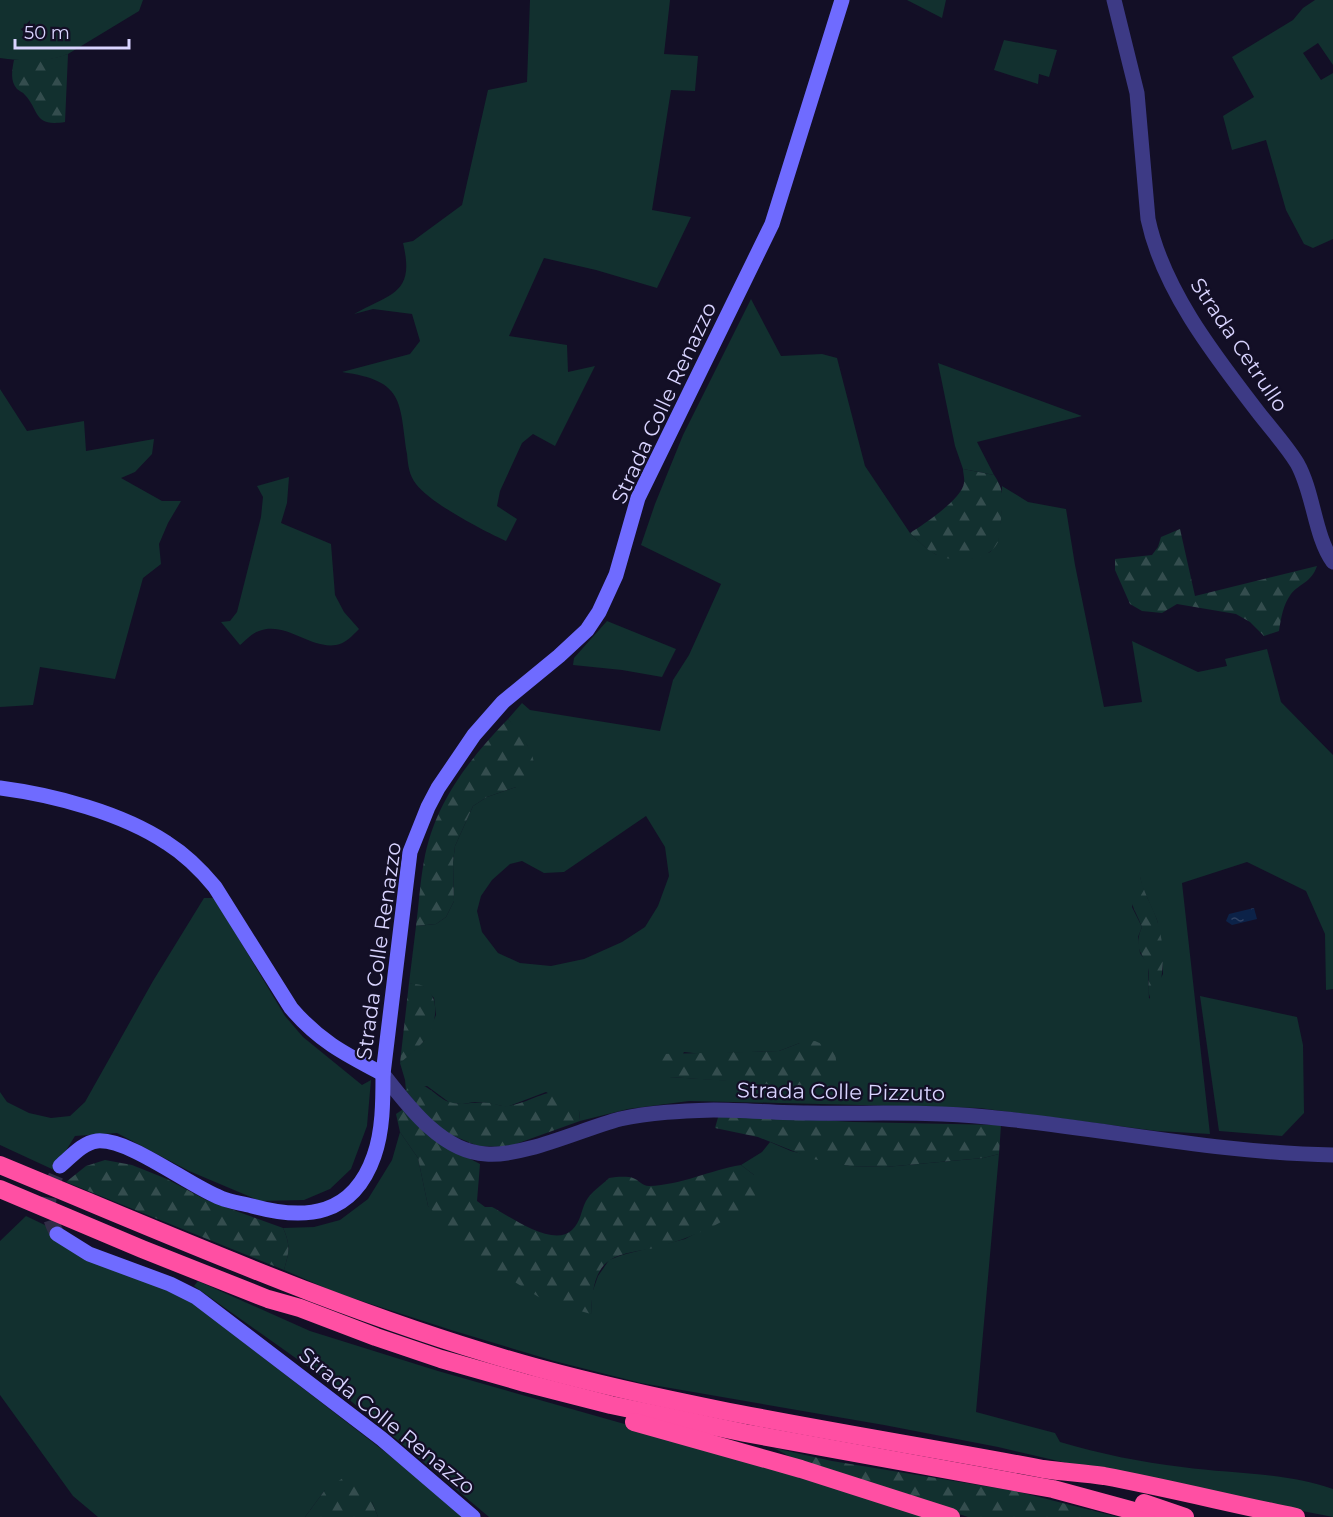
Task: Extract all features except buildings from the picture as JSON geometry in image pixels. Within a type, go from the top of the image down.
[{"type":"highway","points":[[0,1164],[276,1279],[418,1332],[540,1368],[624,1390],[781,1421],[1046,1469],[1101,1476],[1296,1517]]},
{"type":"highway","points":[[0,1189],[268,1299],[300,1308],[441,1359],[611,1405],[797,1443],[1009,1480],[1097,1500],[1155,1517]]},
{"type":"highway","points":[[268,1299],[297,1315],[374,1345],[438,1366],[790,1466],[951,1517]]},
{"type":"highway","points":[[1046,1469],[1185,1517]]},
{"type":"street","name":"Strada Colle Renazzo","points":[[60,1166],[81,1147],[97,1141],[119,1144],[220,1198],[276,1213],[313,1213],[341,1203],[360,1185],[375,1155],[382,1110],[383,1074],[410,852],[428,807],[438,788],[474,735],[504,702],[587,630],[599,612],[616,575],[638,498],[772,224],[842,0]]},
{"type":"street","name":"Strada Cetrullo","points":[[1114,0],[1137,93],[1148,219],[1160,260],[1194,323],[1297,463],[1333,562]]},
{"type":"street","points":[[0,788],[104,813],[149,832],[168,843],[201,870],[215,887],[291,1008],[306,1026],[338,1050],[383,1074]]},
{"type":"street","name":"Strada Colle Pizzuto","points":[[383,1074],[396,1092],[447,1141],[465,1150],[485,1154],[507,1153],[527,1148],[642,1114],[716,1110],[985,1117],[1199,1145],[1333,1155]]},
{"type":"street","name":"Strada Colle Renazzo","points":[[57,1234],[89,1254],[170,1284],[196,1297],[382,1439],[473,1517]]},
{"type":"green space","points":[[0,0],[143,0],[139,11],[68,54],[52,59],[17,60],[0,58]]},
{"type":"green space","points":[[530,0],[670,0],[664,54],[698,56],[695,91],[671,90],[652,210],[691,217],[657,288],[544,258],[509,336],[567,345],[568,372],[595,366],[555,446],[533,434],[522,443],[500,491],[497,506],[517,519],[506,541],[458,516],[423,491],[414,481],[409,470],[400,407],[395,397],[378,381],[342,372],[410,354],[420,341],[412,314],[373,309],[354,314],[390,295],[403,282],[406,260],[403,243],[413,241],[462,205],[488,90],[527,82]]},
{"type":"green space","points":[[907,0],[946,0],[942,18]]},
{"type":"green space","points":[[1315,0],[1333,0],[1333,65],[1318,43],[1303,53],[1321,80],[1333,73],[1333,239],[1313,248],[1304,244],[1286,210],[1266,140],[1232,150],[1223,116],[1254,97],[1232,57],[1293,20],[1303,8]]},
{"type":"green space","points":[[1004,40],[1057,50],[1049,77],[1039,74],[1038,84],[994,70]]},
{"type":"green space","points":[[68,54],[65,122],[47,122],[42,120],[30,101],[15,86],[12,75],[14,60],[48,59]]},
{"type":"green space","points":[[751,299],[781,356],[822,354],[837,358],[865,466],[910,533],[935,554],[949,558],[970,559],[990,552],[998,541],[1002,486],[1028,502],[1066,509],[1104,707],[1142,702],[1132,641],[1198,672],[1227,666],[1225,659],[1267,649],[1281,702],[1333,755],[1333,989],[1326,990],[1325,934],[1306,891],[1247,862],[1182,883],[1210,1134],[1157,1131],[979,1108],[689,1101],[628,1109],[580,1121],[579,1111],[546,1092],[507,1107],[475,1102],[450,1103],[427,1086],[406,1091],[400,1063],[424,1041],[436,1015],[434,998],[424,987],[409,983],[416,926],[436,924],[446,917],[454,901],[455,846],[473,806],[487,797],[516,787],[534,763],[527,745],[508,719],[522,703],[530,710],[660,731],[673,680],[689,655],[721,584],[641,545],[683,435]],"holes":[[[646,816],[665,847],[669,876],[658,906],[645,927],[622,942],[584,959],[551,966],[520,963],[498,953],[482,932],[477,911],[481,896],[492,880],[510,864],[522,861],[544,873],[564,872]],[[1140,877],[1157,920],[1161,943],[1163,974],[1149,999],[1148,964],[1140,953],[1138,937],[1142,927],[1132,907]],[[800,1043],[768,1083],[670,1077],[684,1052],[702,1054],[779,1051]]]},
{"type":"green space","points":[[938,363],[1082,416],[977,442],[994,475],[963,469],[955,446]]},
{"type":"green space","points":[[0,389],[27,431],[84,421],[86,451],[154,439],[152,454],[135,472],[121,478],[162,501],[181,501],[159,544],[161,564],[143,578],[115,679],[40,667],[33,705],[0,707]]},
{"type":"green space","points":[[963,469],[994,475],[1002,491],[1003,501],[999,540],[993,549],[978,557],[960,560],[935,554],[910,533],[941,511],[957,496],[964,483]]},
{"type":"green space","points":[[289,477],[287,503],[281,523],[331,544],[335,595],[344,612],[359,629],[351,637],[336,645],[316,643],[288,632],[269,629],[256,632],[240,645],[221,622],[230,621],[237,612],[261,517],[263,497],[257,486]]},
{"type":"green space","points":[[1180,529],[1195,596],[1317,566],[1312,576],[1294,590],[1288,598],[1279,631],[1264,636],[1250,622],[1236,614],[1177,604],[1162,613],[1142,611],[1130,604],[1115,570],[1115,559],[1152,555],[1161,537]]},
{"type":"green space","points":[[607,621],[676,649],[662,677],[573,665],[574,658]]},
{"type":"green space","points":[[508,719],[521,734],[531,753],[535,772],[533,781],[527,790],[516,787],[487,797],[473,806],[455,846],[454,901],[446,917],[436,924],[416,926],[424,861],[436,820],[467,766]]},
{"type":"green space","points":[[1140,876],[1157,920],[1162,941],[1162,974],[1155,1005],[1149,992],[1148,966],[1138,945],[1142,927],[1133,907],[1131,895]]},
{"type":"green space","points":[[204,898],[213,898],[221,909],[285,1016],[303,1037],[362,1085],[371,1080],[367,1126],[351,1169],[330,1189],[304,1200],[260,1201],[189,1171],[117,1133],[75,1136],[54,1170],[0,1145],[0,1092],[7,1102],[29,1113],[51,1118],[70,1116],[85,1102],[153,981]]},
{"type":"green space","points":[[409,983],[421,985],[429,991],[433,997],[435,1013],[432,1028],[424,1041],[400,1063]]},
{"type":"green space","points":[[1200,996],[1297,1017],[1303,1045],[1304,1113],[1282,1136],[1219,1131]]},
{"type":"green space","points":[[815,1041],[835,1050],[837,1070],[821,1081],[798,1086],[670,1077],[655,1071],[651,1063],[662,1054],[779,1051],[800,1043]]},
{"type":"green space","points":[[417,1084],[443,1099],[462,1104],[485,1103],[506,1106],[522,1103],[547,1093],[562,1091],[579,1111],[580,1121],[507,1147],[478,1146],[449,1134],[428,1118],[406,1091],[409,1086]]},
{"type":"green space","points":[[402,1110],[410,1110],[449,1148],[480,1164],[477,1201],[485,1207],[492,1207],[543,1233],[564,1235],[572,1230],[588,1198],[609,1178],[630,1177],[647,1186],[661,1185],[741,1165],[754,1175],[761,1189],[740,1210],[713,1226],[668,1244],[626,1253],[610,1260],[597,1277],[591,1314],[545,1301],[491,1267],[428,1206],[418,1158],[400,1132],[396,1114]]},
{"type":"green space","points":[[719,1114],[853,1122],[1001,1125],[999,1154],[983,1158],[885,1167],[850,1166],[813,1159],[758,1137],[715,1128]]},
{"type":"green space","points":[[400,1132],[418,1158],[428,1206],[591,1314],[592,1293],[598,1276],[609,1260],[685,1239],[707,1227],[754,1175],[741,1165],[762,1152],[770,1142],[791,1151],[850,1166],[885,1167],[983,1158],[999,1154],[976,1412],[1055,1433],[1060,1442],[1121,1457],[1151,1463],[1277,1476],[1315,1483],[1333,1489],[1333,1517],[1118,1475],[998,1447],[641,1383],[554,1361],[451,1330],[337,1293],[284,1270],[288,1249],[283,1228],[314,1227],[340,1220],[368,1199],[392,1160]]},
{"type":"green space","points":[[105,1160],[132,1165],[167,1179],[206,1200],[283,1228],[288,1249],[284,1270],[66,1182],[86,1166]]},
{"type":"green space","points":[[26,1216],[49,1227],[57,1239],[186,1298],[393,1458],[464,1517],[378,1517],[372,1502],[325,1490],[305,1517],[98,1517],[73,1496],[0,1395],[0,1241]]},
{"type":"green space","points":[[198,1281],[310,1331],[438,1371],[843,1486],[938,1517],[489,1517],[321,1376],[194,1286]]},
{"type":"green space","points":[[774,1448],[832,1461],[1015,1491],[1118,1517],[968,1517],[800,1462]]},
{"type":"green space","points":[[346,1476],[363,1480],[378,1517],[305,1517],[325,1490]]},
{"type":"water","points":[[1254,908],[1257,919],[1232,925],[1226,921],[1229,914]]},
{"type":"tunnel","points":[[57,1234],[50,1216],[49,1200],[52,1184],[60,1166]]}]
